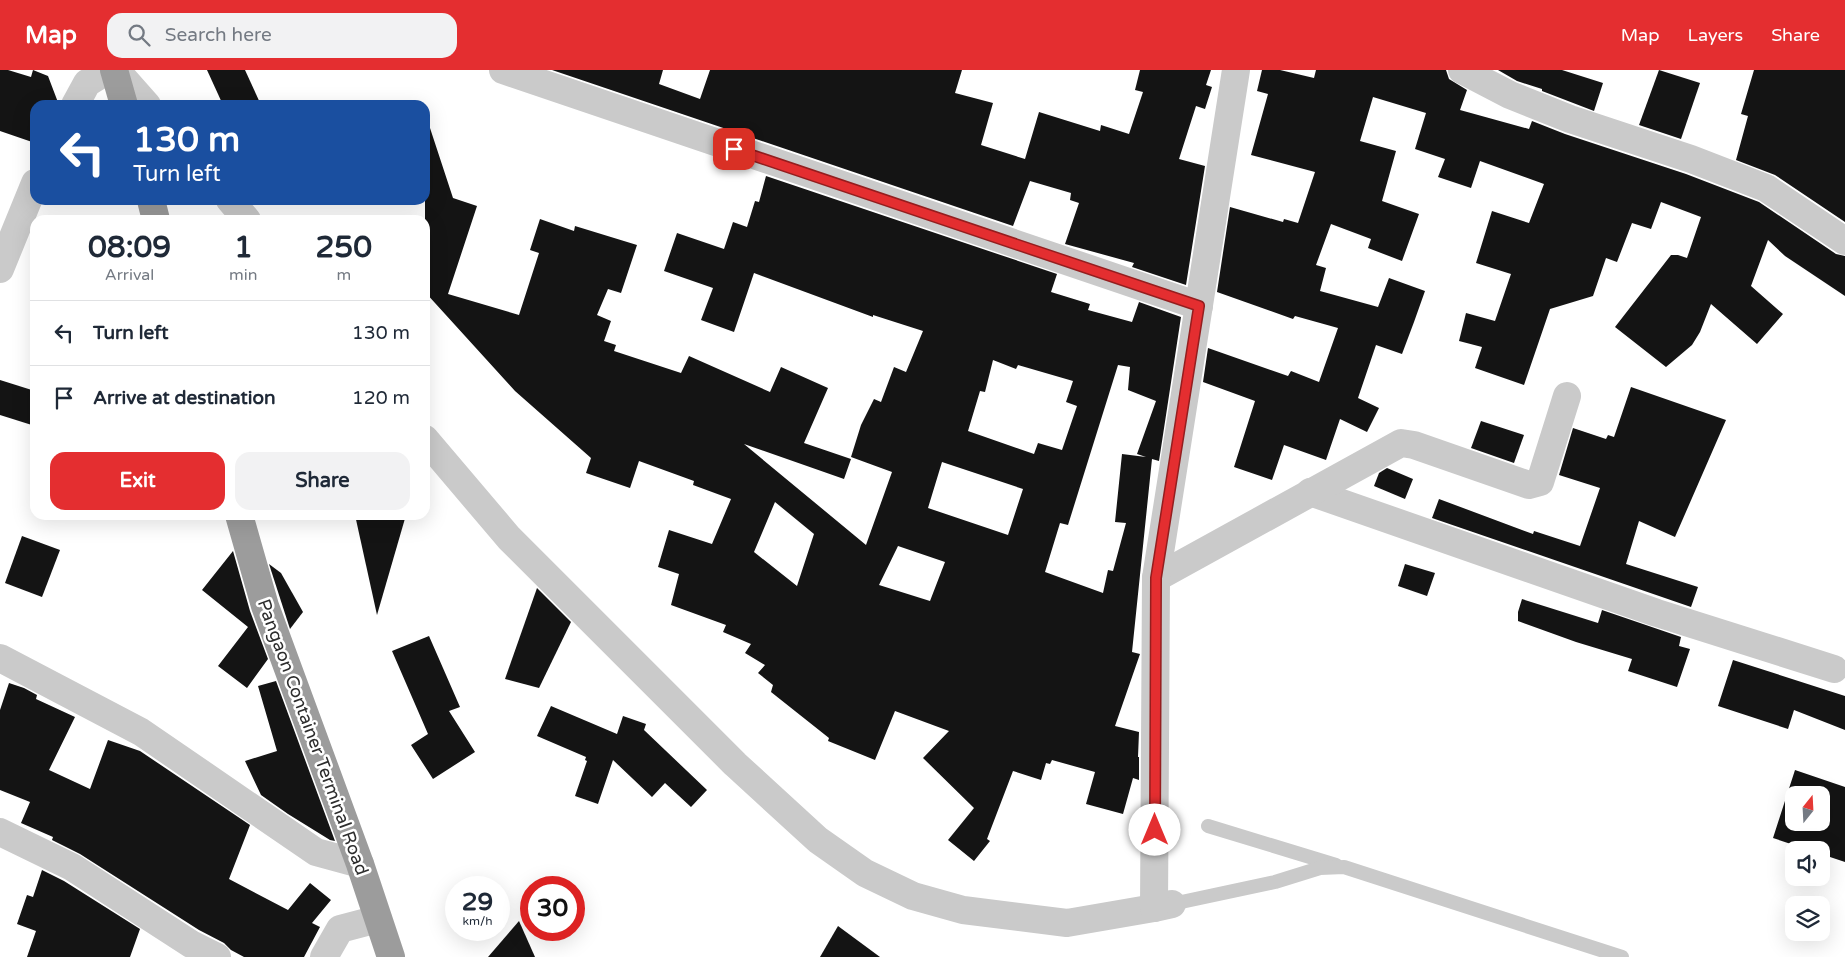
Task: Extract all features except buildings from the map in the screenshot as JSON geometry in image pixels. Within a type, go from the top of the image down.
[{"type":"highway","points":[[115,70],[123,100]]},
{"type":"highway","name":"Pangaon Container Terminal Road","points":[[240,520],[265,606],[360,864],[391,957]]},
{"type":"street","points":[[115,70],[142,100]]},
{"type":"street","points":[[504,70],[1199,306]]},
{"type":"street","points":[[430,446],[509,538],[728,757],[818,840],[865,873],[912,896],[963,910],[1068,923],[1163,906],[1156,578],[1236,70]]},
{"type":"street","points":[[1462,70],[1510,95],[1570,119],[1691,159],[1766,188],[1845,241]]},
{"type":"street","points":[[0,269],[30,195]]},
{"type":"street","points":[[234,205],[243,215]]},
{"type":"street","points":[[1156,578],[1401,443],[1529,485],[1540,482],[1567,396]]},
{"type":"street","points":[[1310,492],[1657,613],[1834,669]]},
{"type":"street","points":[[0,658],[141,732],[316,852],[360,864]]},
{"type":"street","points":[[0,832],[72,867],[191,944],[217,957]]},
{"type":"street","points":[[324,957],[340,929],[378,919]]},
{"type":"lane","points":[[1208,826],[1344,867],[1622,957]]},
{"type":"lane","points":[[1163,906],[1274,882],[1320,868],[1344,867]]},
{"type":"route","points":[[734,149],[1199,306],[1156,578],[1155,830]]}]
